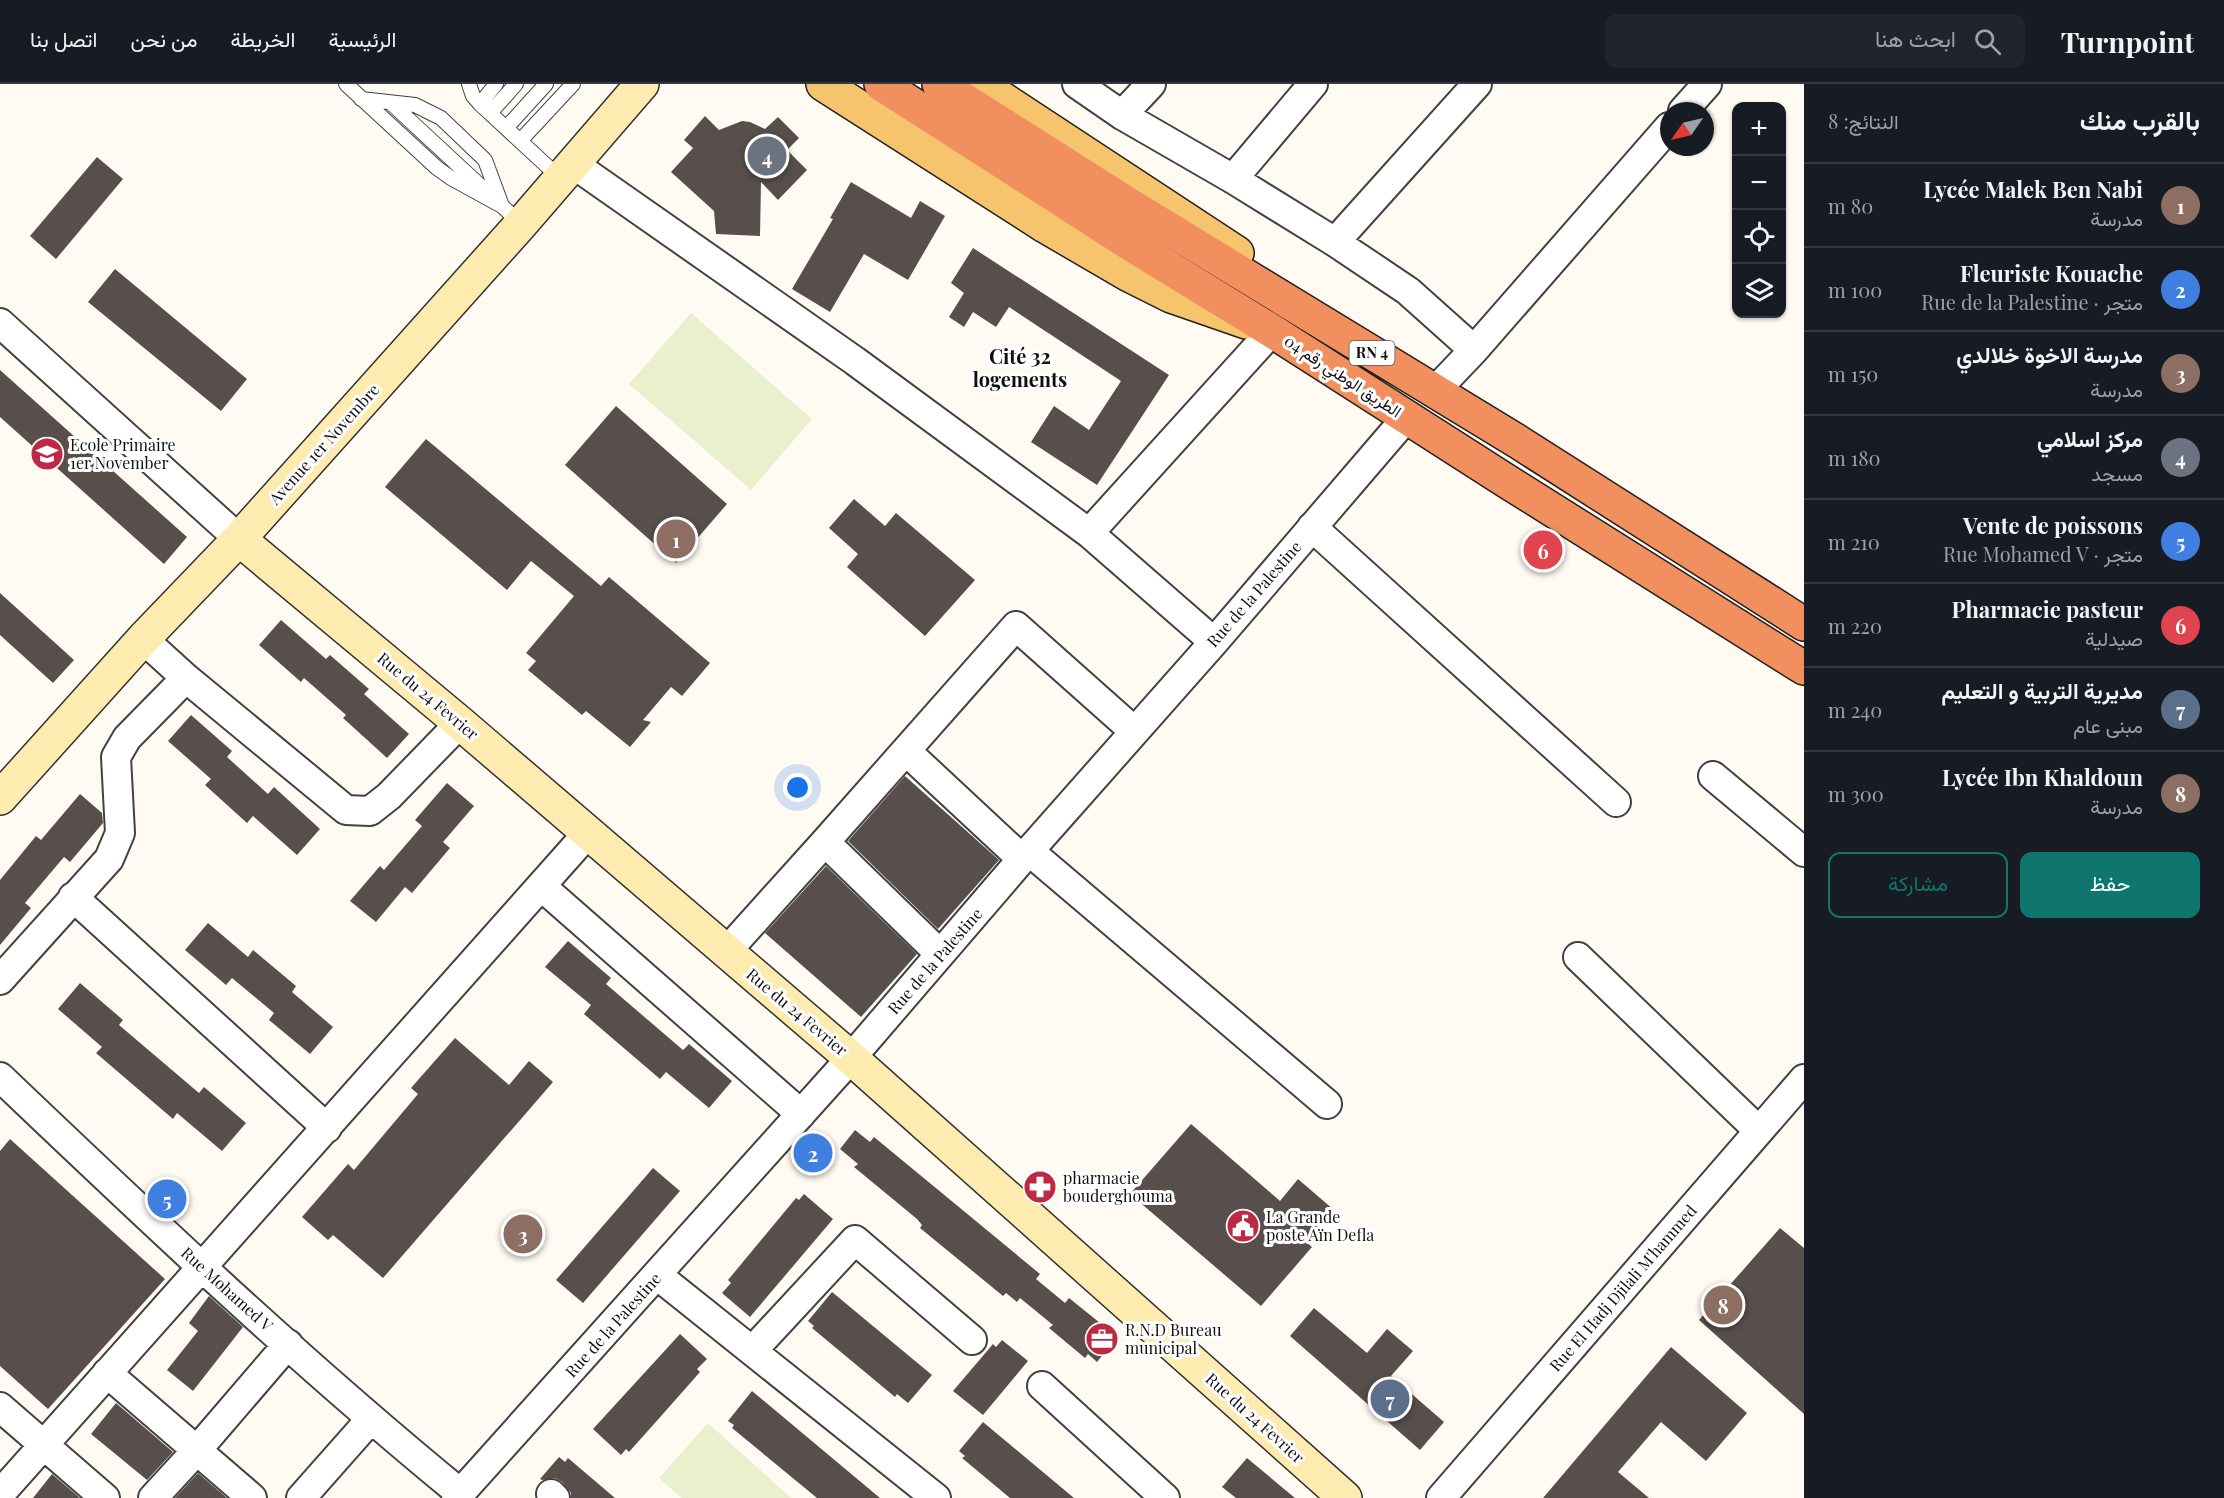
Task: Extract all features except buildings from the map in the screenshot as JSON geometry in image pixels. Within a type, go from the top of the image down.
[{"type":"highway","name":"الطريق الوطني رقم 04","points":[[881,84],[1127,242],[1272,331],[1804,668]]},
{"type":"highway","name":"الطريق الوطني رقم 04","points":[[939,84],[1128,204],[1520,443],[1804,624]]},
{"type":"main road","name":"RN 4","points":[[823,84],[1045,226],[1129,275],[1181,300],[1272,331]]},
{"type":"main road","name":"RN 4","points":[[980,84],[1238,254],[1332,328]]},
{"type":"street","name":"Avenue 1er Novembre","points":[[0,798],[143,639],[239,538],[512,215],[566,171],[642,84]]},
{"type":"street","points":[[1077,84],[1122,115],[1233,179],[1335,242],[1408,291],[1474,350]]},
{"type":"street","points":[[1122,115],[1151,84]]},
{"type":"street","points":[[1233,179],[1313,84]]},
{"type":"street","points":[[1335,242],[1477,84]]},
{"type":"street","points":[[1434,392],[1474,350],[1660,137]]},
{"type":"street","points":[[566,171],[855,361],[1089,533],[1214,642]]},
{"type":"street","points":[[0,323],[239,538]]},
{"type":"street","points":[[1089,533],[1272,331]]},
{"type":"street","name":"Rue de la Palestine","points":[[458,1496],[851,1058],[1407,417]]},
{"type":"street","points":[[1312,527],[1616,801]]},
{"type":"street","name":"Rue du 24 Fevrier","points":[[239,538],[460,723],[851,1058],[1345,1498]]},
{"type":"street","points":[[726,951],[906,752],[1016,626],[1134,730]]},
{"type":"street","points":[[143,639],[186,678],[346,810],[370,811],[389,796],[460,723]]},
{"type":"street","points":[[0,980],[109,859],[120,833],[116,757],[127,738],[186,678]]},
{"type":"street","points":[[906,752],[1025,855],[1327,1104]]},
{"type":"street","points":[[1713,776],[1804,852]]},
{"type":"street","points":[[0,1494],[587,834]]},
{"type":"street","points":[[825,842],[940,954]]},
{"type":"street","points":[[541,886],[801,1114]]},
{"type":"street","points":[[73,897],[327,1128]]},
{"type":"street","points":[[1578,957],[1759,1131]]},
{"type":"street","name":"Rue Mohamed V","points":[[0,1077],[202,1269],[458,1496]]},
{"type":"street","name":"Rue El Hadj Djilali M'hammed","points":[[1442,1498],[1804,1079]]},
{"type":"street","points":[[753,1350],[855,1240],[972,1340]]},
{"type":"street","points":[[657,1275],[936,1498]]},
{"type":"street","points":[[153,1498],[288,1344]]},
{"type":"street","points":[[107,1373],[252,1498]]},
{"type":"street","points":[[1042,1386],[1165,1498]]},
{"type":"street","points":[[0,1407],[105,1498]]},
{"type":"street","points":[[301,1498],[370,1420]]},
{"type":"lane","points":[[346,84],[444,173],[512,215]]},
{"type":"lane","points":[[469,84],[472,96],[520,141],[566,171]]},
{"type":"lane","points":[[485,108],[496,84]]},
{"type":"lane","points":[[485,108],[516,84]]},
{"type":"lane","points":[[506,128],[546,84]]},
{"type":"lane","points":[[520,141],[573,84]]},
{"type":"lane","points":[[361,99],[415,105],[433,113],[482,156],[512,215]]},
{"type":"lane","points":[[391,103],[512,215]]},
{"type":"green space","points":[[691,313],[812,419],[751,490],[629,384]]},
{"type":"green space","points":[[708,1423],[791,1498],[682,1498],[659,1478]]},
{"type":"place","name":"مركز اسلامي","points":[[767,156]]},
{"type":"place","name":"Ecole Primaire 1er November","points":[[47,454]]},
{"type":"place","name":"Lycée Malek Ben Nabi","points":[[676,539]]},
{"type":"place","name":"Pharmacie pasteur","points":[[1543,550]]},
{"type":"place","name":"Fleuriste Kouache","points":[[813,1153]]},
{"type":"place","name":"pharmacie bouderghouma","points":[[1040,1187]]},
{"type":"place","name":"Vente de poissons","points":[[167,1199]]},
{"type":"place","name":"La Grande poste Aïn Defla","points":[[1243,1226]]},
{"type":"place","name":"مدرسة الاخوة خلالدي","points":[[523,1234]]},
{"type":"place","name":"Lycée Ibn Khaldoun","points":[[1723,1305]]},
{"type":"place","name":"R.N.D Bureau municipal","points":[[1102,1339]]},
{"type":"place","name":"مديرية التربية و التعليم","points":[[1390,1399]]},
{"type":"district","name":"Cité 32 logements","points":[[1020,368]]}]
